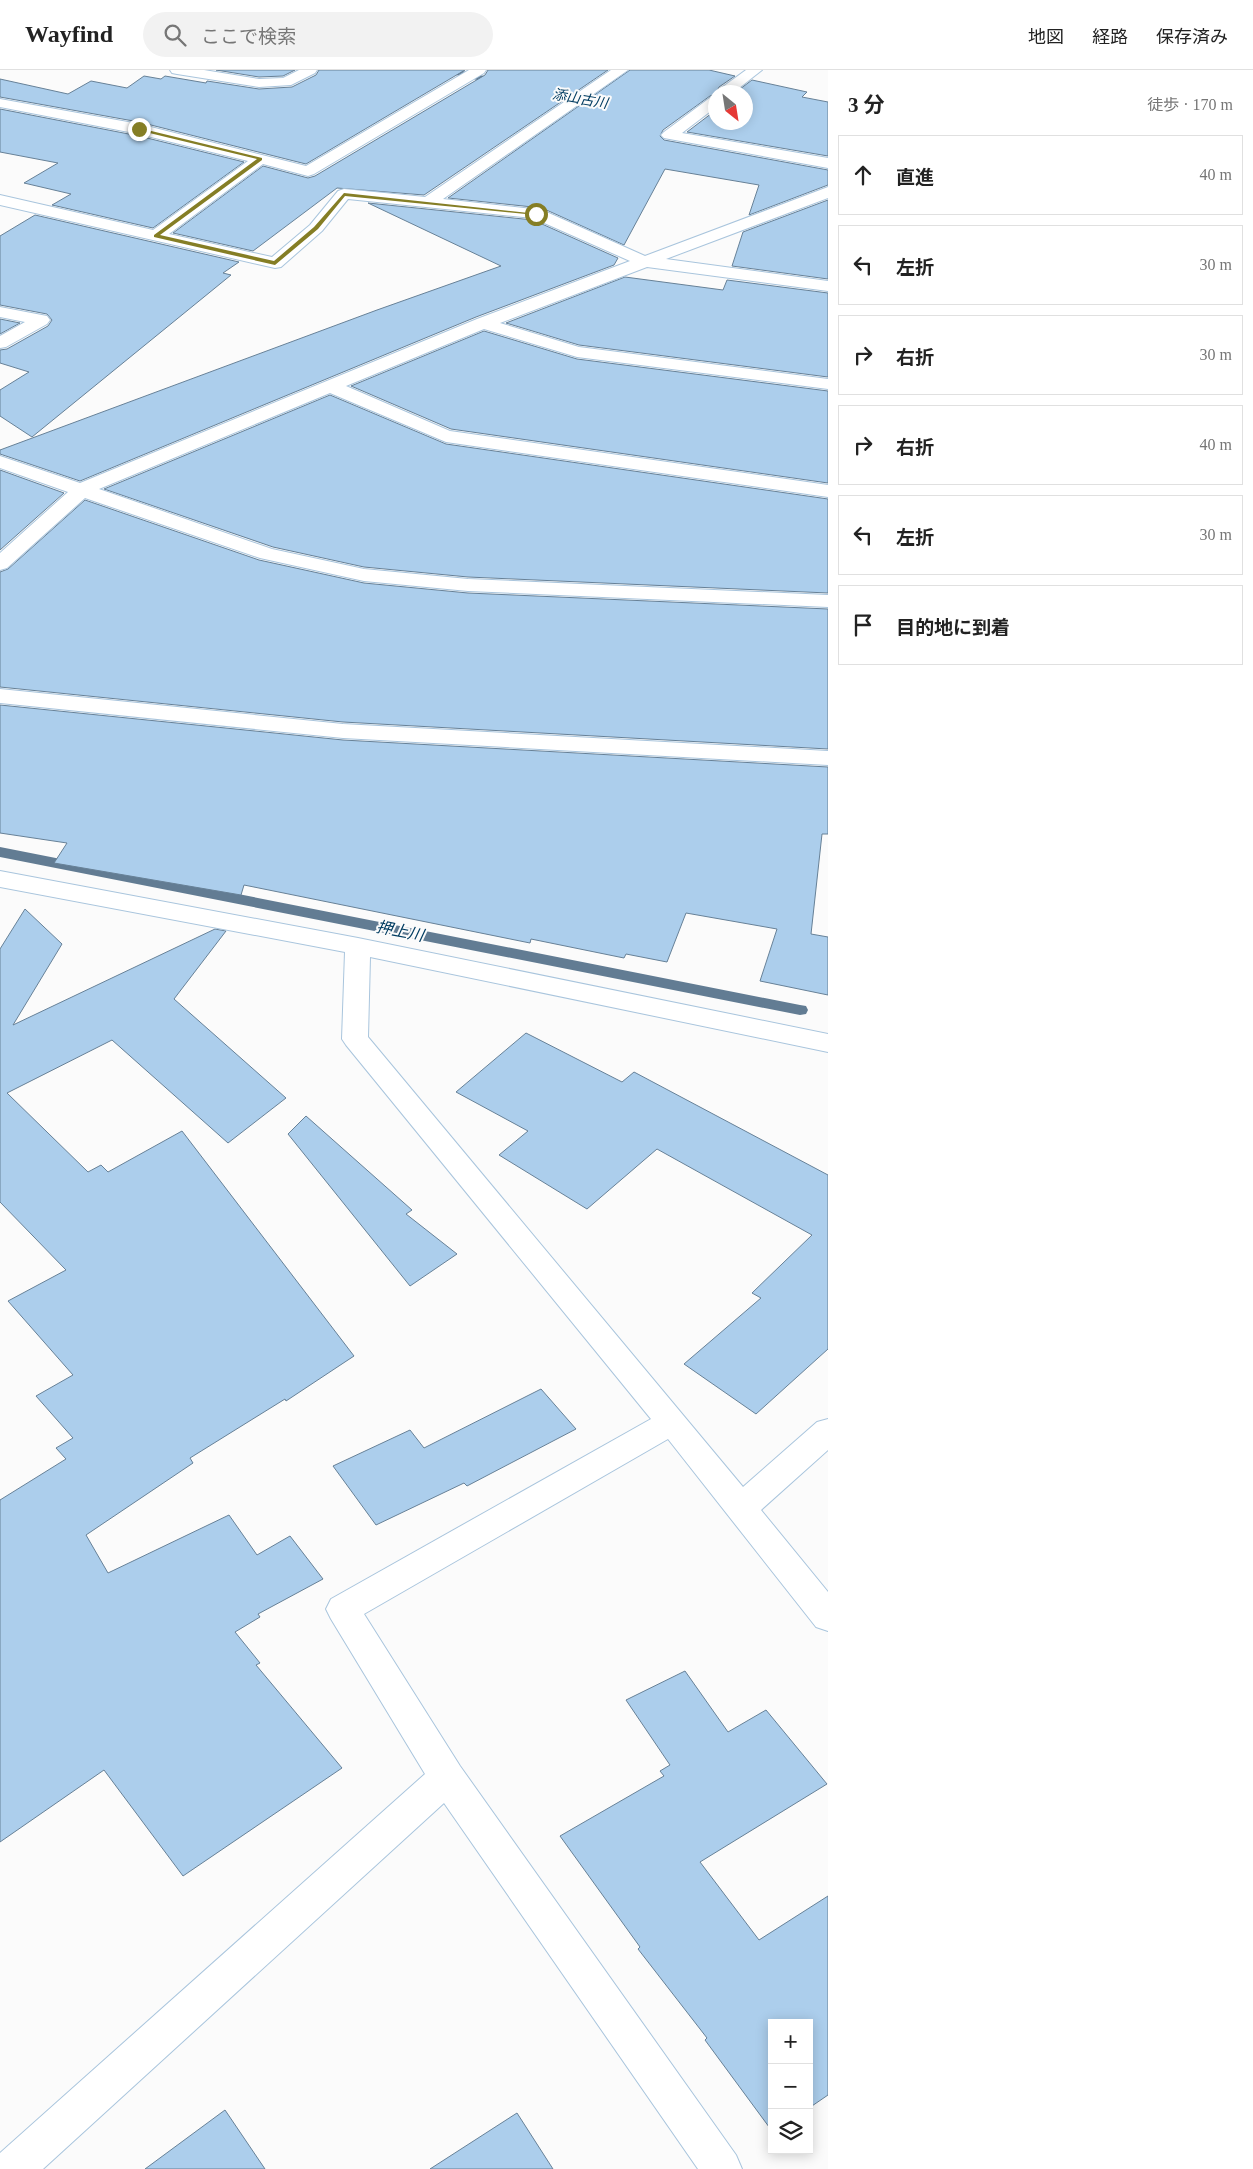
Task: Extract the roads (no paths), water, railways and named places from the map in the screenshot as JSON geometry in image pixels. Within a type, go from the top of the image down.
[{"type":"street","points":[[177,70],[259,83],[286,82],[310,70]]},
{"type":"street","points":[[0,103],[139,129],[308,171],[479,70]]},
{"type":"street","points":[[427,203],[621,70]]},
{"type":"street","points":[[735,85],[755,70]]},
{"type":"street","points":[[708,106],[669,135],[828,162]]},
{"type":"street","points":[[156,236],[260,159]]},
{"type":"street","points":[[0,564],[84,489],[484,323],[828,192]]},
{"type":"street","points":[[0,200],[275,263],[316,228],[344,194],[536,214],[643,261],[828,286]]},
{"type":"street","points":[[0,312],[41,320],[0,343]]},
{"type":"street","points":[[484,323],[577,352],[828,384]]},
{"type":"street","points":[[330,386],[446,436],[828,491]]},
{"type":"street","points":[[0,462],[84,489],[267,554],[364,575],[468,585],[828,601]]},
{"type":"street","points":[[0,696],[343,731],[828,758]]},
{"type":"street","points":[[0,879],[358,946],[828,1043]]},
{"type":"street","points":[[358,946],[355,1040],[672,1422],[828,1617]]},
{"type":"street","points":[[672,1422],[343,1610],[447,1776],[722,2169]]},
{"type":"street","points":[[742,1508],[828,1431]]},
{"type":"street","points":[[14,2169],[447,1776]]},
{"type":"waterway","name":"添山古川","points":[[446,70],[503,83]]},
{"type":"waterway","name":"押上川","points":[[0,852],[800,1010]]}]
